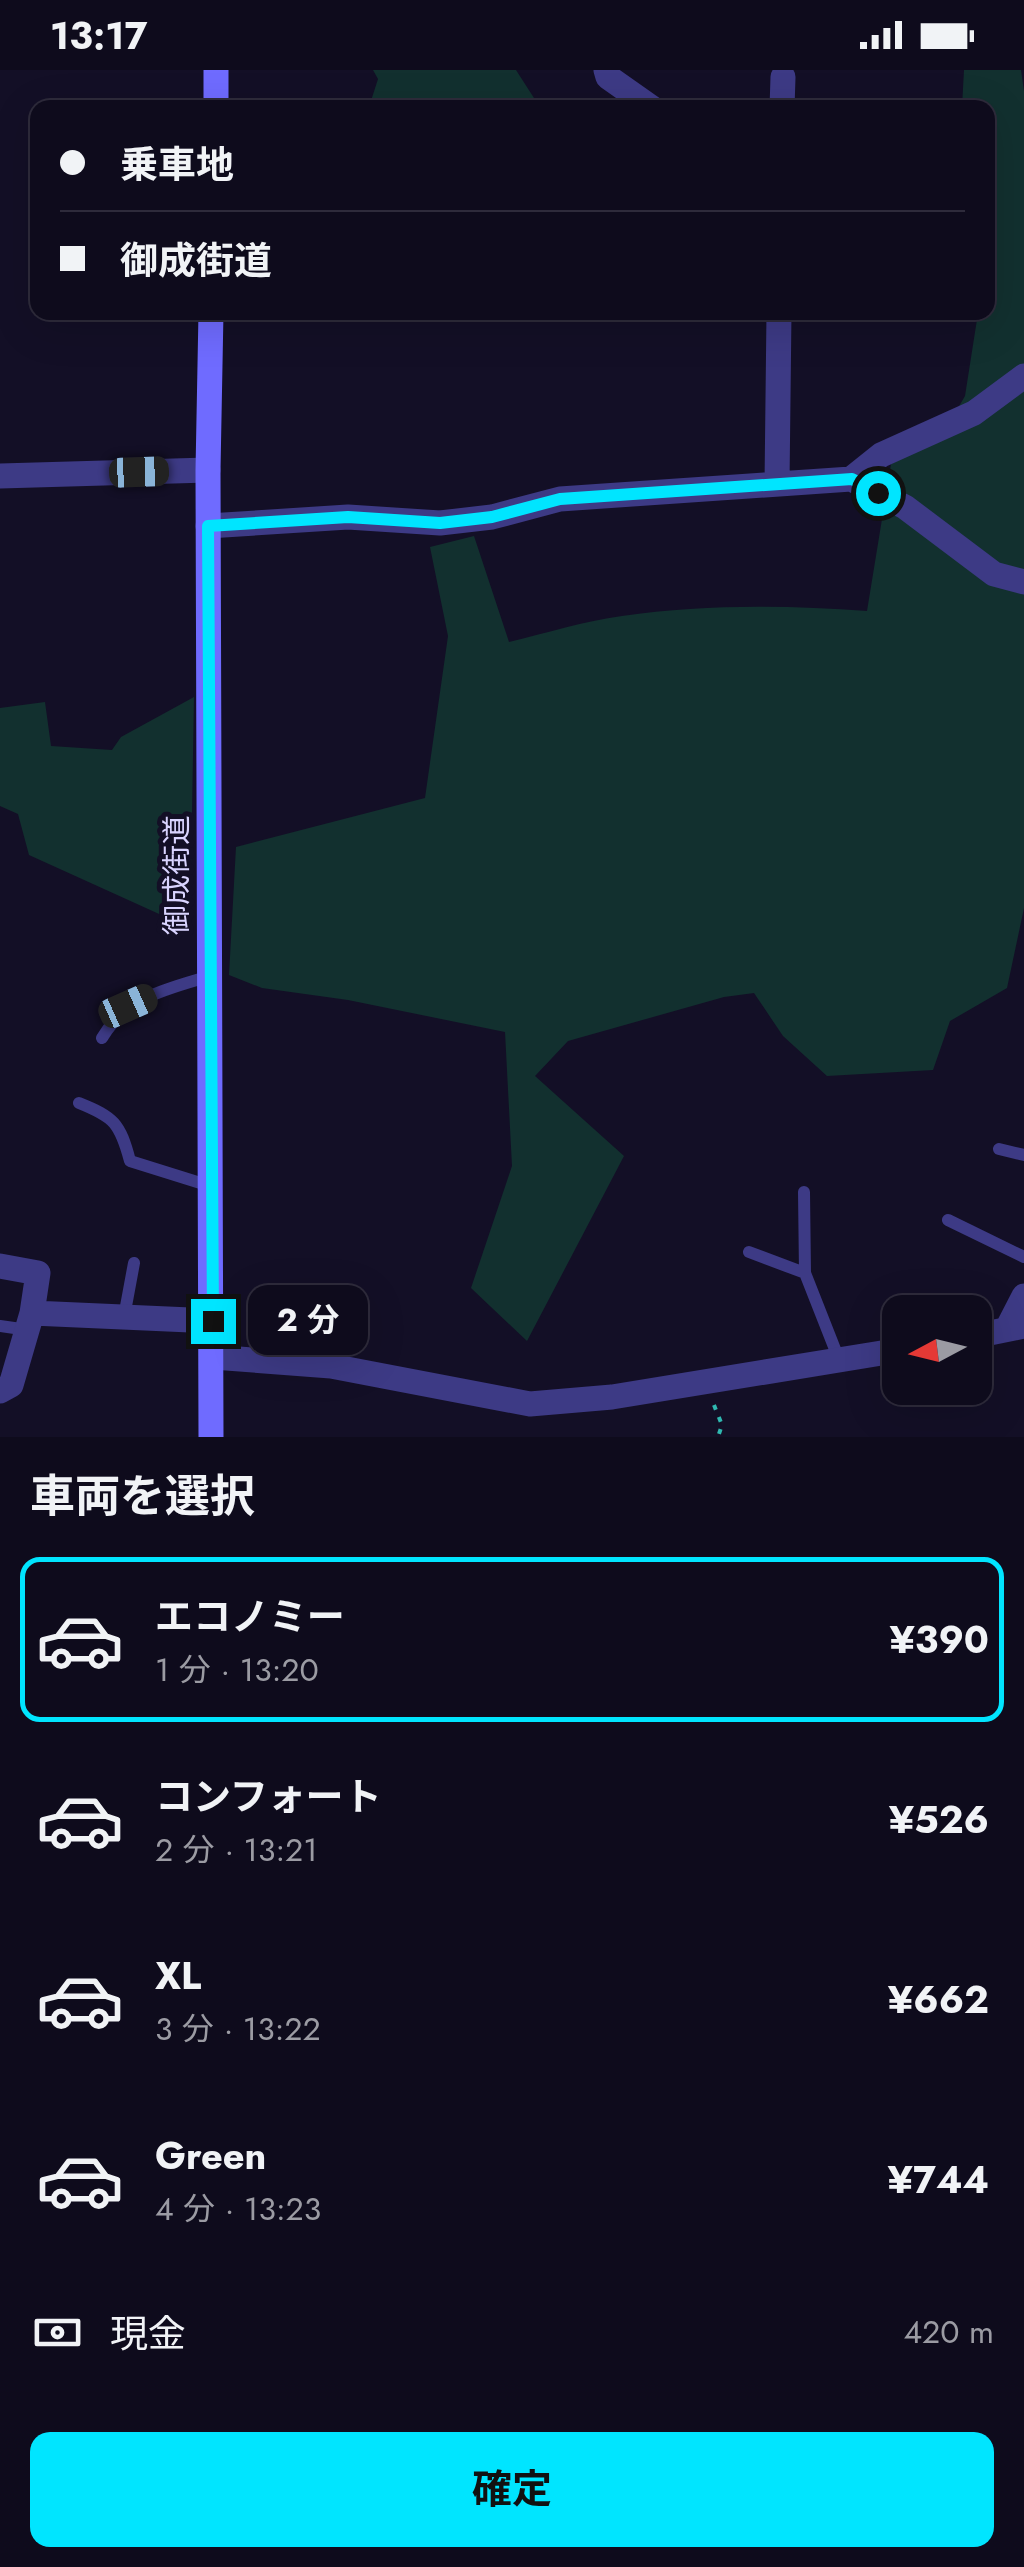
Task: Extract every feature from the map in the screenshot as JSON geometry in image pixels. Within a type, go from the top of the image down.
[{"type":"street","points":[[216,70],[216,100]]},
{"type":"street","points":[[606,70],[608,77],[641,100]]},
{"type":"street","points":[[782,100],[783,77]]},
{"type":"street","name":"御成街道","points":[[211,320],[211,1437]]},
{"type":"street","points":[[776,484],[779,320]]},
{"type":"street","points":[[852,479],[880,456],[974,413],[1024,376]]},
{"type":"street","points":[[0,476],[208,470]]},
{"type":"street","points":[[208,526],[348,517],[440,523],[492,517],[560,499],[852,479],[905,507],[994,574],[1024,582]]},
{"type":"street","points":[[0,1266],[38,1273],[30,1322],[11,1386],[0,1391]]},
{"type":"street","points":[[1016,1328],[1024,1296]]},
{"type":"street","points":[[30,1322],[124,1317],[213,1321]]},
{"type":"street","points":[[213,1357],[331,1366],[530,1404],[571,1403],[882,1354]]},
{"type":"lane","points":[[102,1038],[113,1019],[128,1006],[210,976]]},
{"type":"lane","points":[[79,1103],[112,1116],[130,1160],[212,1187]]},
{"type":"lane","points":[[999,1149],[1024,1155]]},
{"type":"lane","points":[[804,1192],[805,1273],[840,1362]]},
{"type":"lane","points":[[948,1220],[1024,1257]]},
{"type":"lane","points":[[749,1252],[805,1273]]},
{"type":"lane","points":[[124,1317],[134,1262]]},
{"type":"lane","points":[[0,1326],[30,1322]]},
{"type":"path","points":[[695,1382],[714,1404],[722,1425],[718,1437]]},
{"type":"green space","points":[[373,70],[516,70],[534,98],[371,100],[378,79]]},
{"type":"green space","points":[[964,70],[1021,70],[1024,908],[1007,988],[950,1021],[933,1070],[827,1076],[783,1036],[754,993],[724,997],[568,1041],[535,1076],[624,1156],[527,1341],[471,1288],[512,1166],[505,1032],[348,1000],[262,988],[229,975],[236,847],[425,798],[448,636],[430,547],[474,536],[509,642],[608,618],[683,609],[867,611],[891,464],[940,439],[965,396],[977,320],[995,320],[995,100],[962,100]]},
{"type":"green space","points":[[194,697],[190,928],[29,855],[18,814],[0,806],[0,708],[45,702],[51,746],[112,750],[121,737]]},
{"type":"route","points":[[213,1321],[208,526],[348,517],[440,523],[492,517],[560,499],[852,479],[878,493]]}]
